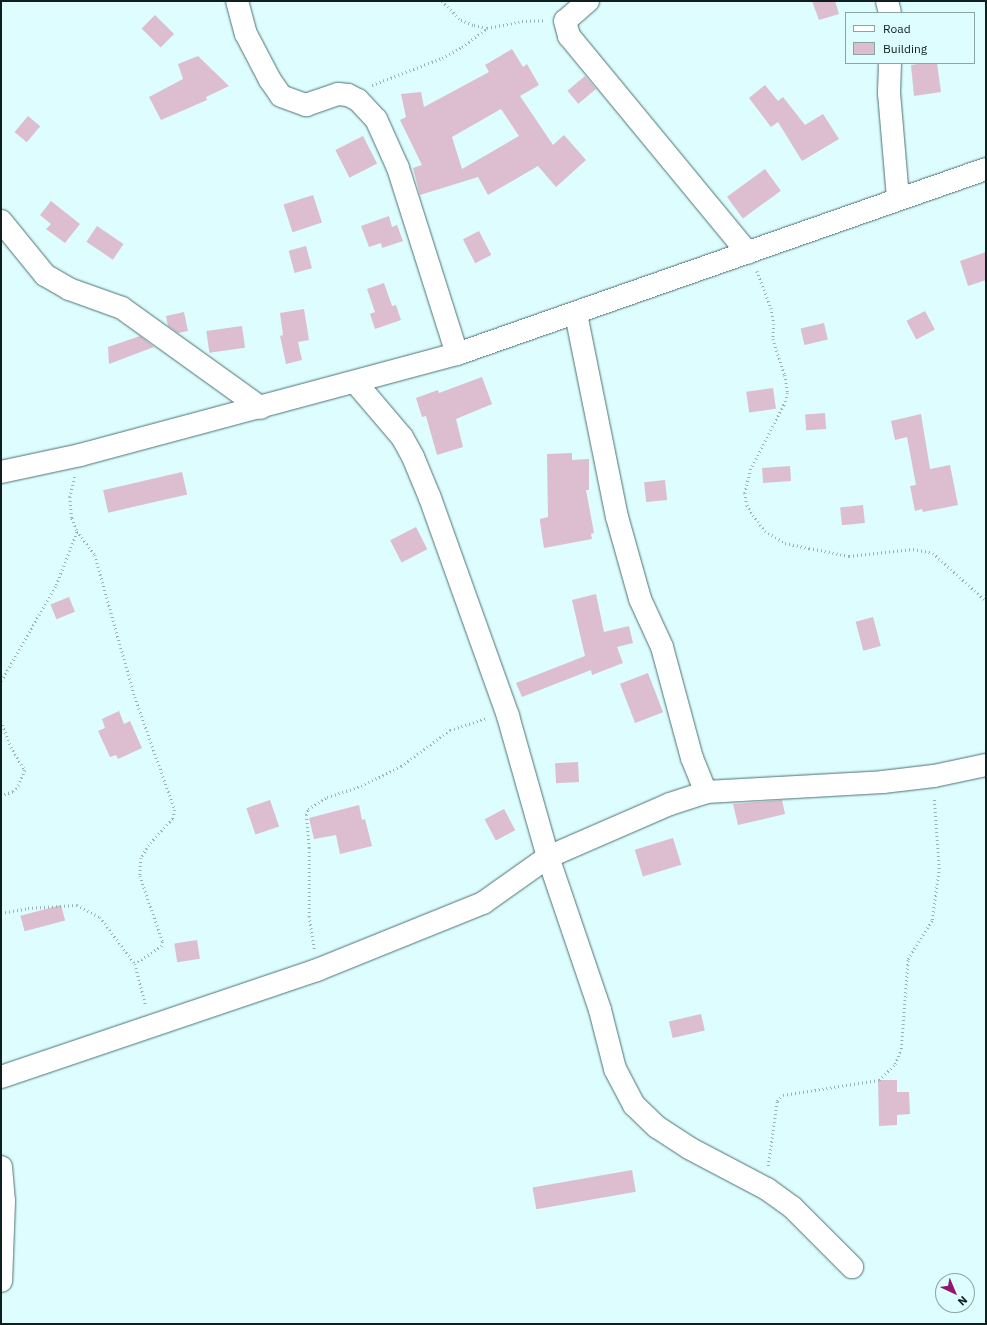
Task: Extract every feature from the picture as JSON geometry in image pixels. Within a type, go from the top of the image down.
[{"type":"street","points":[[237,1],[246,34],[270,80],[281,96],[306,105],[338,94],[348,95],[358,100],[376,120],[398,168],[457,354]]},
{"type":"street","points":[[588,1],[565,13],[569,36],[750,252]]},
{"type":"street","points":[[887,1],[890,12]]},
{"type":"street","points":[[890,64],[889,93],[898,198]]},
{"type":"street","points":[[1,472],[80,455],[356,383],[457,354],[576,314],[898,198],[986,169]]},
{"type":"street","points":[[1,220],[45,275],[69,289],[122,308],[261,408]]},
{"type":"street","points":[[576,314],[617,517],[640,598],[662,647],[692,758],[706,792]]},
{"type":"street","points":[[356,383],[382,410],[413,456],[508,716],[548,857],[600,1010],[615,1069],[634,1105],[664,1131],[766,1189],[792,1207],[852,1267]]},
{"type":"street","points":[[1,1077],[151,1028],[317,970],[483,903],[548,857],[670,804],[706,792],[934,776],[986,764]]},
{"type":"street","points":[[1,1167],[4,1201],[1,1281]]},
{"type":"path","points":[[442,1],[461,20],[487,28]]},
{"type":"path","points":[[348,95],[442,58],[462,47],[487,28],[565,13]]},
{"type":"path","points":[[750,252],[771,308],[774,324],[773,339],[785,375],[788,393],[784,405],[751,469],[745,493],[753,515],[765,531],[785,543],[809,548],[849,556],[913,549],[933,552],[986,601]]},
{"type":"path","points":[[80,455],[70,497],[77,531],[95,555],[135,697],[175,810],[173,819],[149,845],[141,858],[140,876],[163,942],[162,946],[135,964]]},
{"type":"path","points":[[1,681],[56,585],[77,531]]},
{"type":"path","points":[[317,970],[309,917],[309,848],[306,815],[308,809],[327,797],[361,786],[401,766],[450,730],[482,718],[508,716]]},
{"type":"path","points":[[1,721],[11,747],[25,770],[20,785],[13,792],[1,796]]},
{"type":"path","points":[[766,1189],[777,1101],[783,1095],[880,1080],[896,1064],[902,1049],[908,959],[932,920],[939,869],[934,776]]},
{"type":"path","points":[[1,913],[28,908],[76,905],[100,917],[135,964],[151,1028]]},
{"type":"building","points":[[812,1],[835,1],[839,14],[819,20]]},
{"type":"building","points":[[155,15],[174,34],[161,48],[142,28]]},
{"type":"building","points":[[512,49],[523,67],[527,64],[539,85],[520,96],[553,145],[564,135],[586,160],[556,187],[538,166],[488,195],[478,177],[420,195],[413,168],[422,165],[400,120],[406,117],[401,94],[421,92],[424,107],[489,72],[485,65]],"holes":[[[501,109],[519,136],[462,169],[452,137]]]},
{"type":"building","points":[[198,56],[229,86],[206,97],[207,100],[161,120],[149,97],[183,79],[178,64]]},
{"type":"building","points":[[937,64],[941,92],[914,96],[911,65]]},
{"type":"building","points":[[585,76],[596,89],[578,104],[567,91]]},
{"type":"building","points":[[765,85],[778,101],[783,97],[805,125],[823,114],[839,139],[802,161],[778,122],[771,127],[749,98]]},
{"type":"building","points":[[28,116],[40,126],[27,142],[15,132]]},
{"type":"building","points":[[363,136],[377,164],[349,178],[335,150]]},
{"type":"building","points":[[765,169],[781,191],[743,218],[727,197]]},
{"type":"building","points":[[313,195],[322,223],[292,232],[284,205]]},
{"type":"building","points":[[51,201],[80,224],[65,243],[46,229],[51,224],[40,215]]},
{"type":"building","points":[[389,216],[392,227],[397,225],[403,241],[382,248],[381,243],[369,247],[361,226]]},
{"type":"building","points":[[97,226],[124,244],[113,260],[86,242]]},
{"type":"building","points":[[479,231],[491,255],[475,263],[463,239]]},
{"type":"building","points":[[306,246],[312,268],[295,273],[289,251]]},
{"type":"building","points":[[986,252],[986,280],[968,286],[960,261]]},
{"type":"building","points":[[384,283],[392,306],[396,305],[401,320],[375,329],[370,314],[375,312],[367,289]]},
{"type":"building","points":[[304,309],[309,340],[298,342],[302,360],[286,364],[280,336],[283,335],[280,313]]},
{"type":"building","points":[[925,311],[935,330],[916,339],[906,321]]},
{"type":"building","points":[[184,312],[188,331],[178,333],[168,326],[166,316]]},
{"type":"building","points":[[824,323],[828,340],[804,345],[801,328]]},
{"type":"building","points":[[242,326],[245,348],[209,353],[206,331]]},
{"type":"building","points":[[140,336],[154,347],[109,364],[108,347]]},
{"type":"building","points":[[482,377],[492,404],[456,419],[463,447],[437,455],[426,416],[422,417],[416,398],[438,390],[439,393]]},
{"type":"building","points":[[773,388],[776,409],[749,413],[746,392]]},
{"type":"building","points":[[825,413],[826,429],[806,430],[805,414]]},
{"type":"building","points":[[921,414],[930,469],[950,465],[958,505],[923,512],[922,509],[915,511],[910,486],[916,485],[907,437],[895,440],[891,421]]},
{"type":"building","points":[[572,453],[572,460],[589,459],[589,490],[586,490],[594,533],[591,534],[592,539],[544,548],[540,519],[548,517],[547,454]]},
{"type":"building","points":[[790,466],[791,481],[763,483],[762,468]]},
{"type":"building","points":[[182,472],[187,494],[108,513],[103,490]]},
{"type":"building","points":[[665,480],[667,500],[646,502],[644,482]]},
{"type":"building","points":[[863,505],[865,523],[842,525],[840,507]]},
{"type":"building","points":[[416,527],[427,549],[402,562],[390,540]]},
{"type":"building","points":[[596,594],[604,632],[629,626],[633,643],[617,647],[623,663],[592,675],[591,670],[522,697],[516,683],[585,656],[572,600]]},
{"type":"building","points":[[69,597],[75,612],[56,619],[50,604]]},
{"type":"building","points":[[873,617],[881,646],[863,651],[856,622]]},
{"type":"building","points":[[648,673],[663,712],[635,723],[620,684]]},
{"type":"building","points":[[119,711],[124,724],[130,721],[142,748],[118,759],[116,755],[110,757],[98,731],[105,728],[102,719]]},
{"type":"building","points":[[578,762],[579,782],[556,783],[555,763]]},
{"type":"building","points":[[270,800],[279,826],[255,835],[246,808]]},
{"type":"building","points":[[782,800],[785,814],[738,825],[733,804]]},
{"type":"building","points":[[359,805],[362,820],[365,819],[372,846],[340,854],[336,835],[314,839],[309,818]]},
{"type":"building","points":[[504,809],[515,830],[496,841],[485,819]]},
{"type":"building","points":[[673,838],[681,865],[643,876],[635,850]]},
{"type":"building","points":[[61,905],[65,920],[25,931],[20,916]]},
{"type":"building","points":[[197,940],[200,959],[177,962],[174,944]]},
{"type":"building","points":[[701,1014],[705,1031],[673,1038],[669,1021]]},
{"type":"building","points":[[878,1080],[897,1080],[897,1092],[909,1092],[910,1114],[897,1115],[897,1125],[879,1126]]},
{"type":"building","points":[[632,1170],[636,1192],[536,1209],[533,1188]]}]
